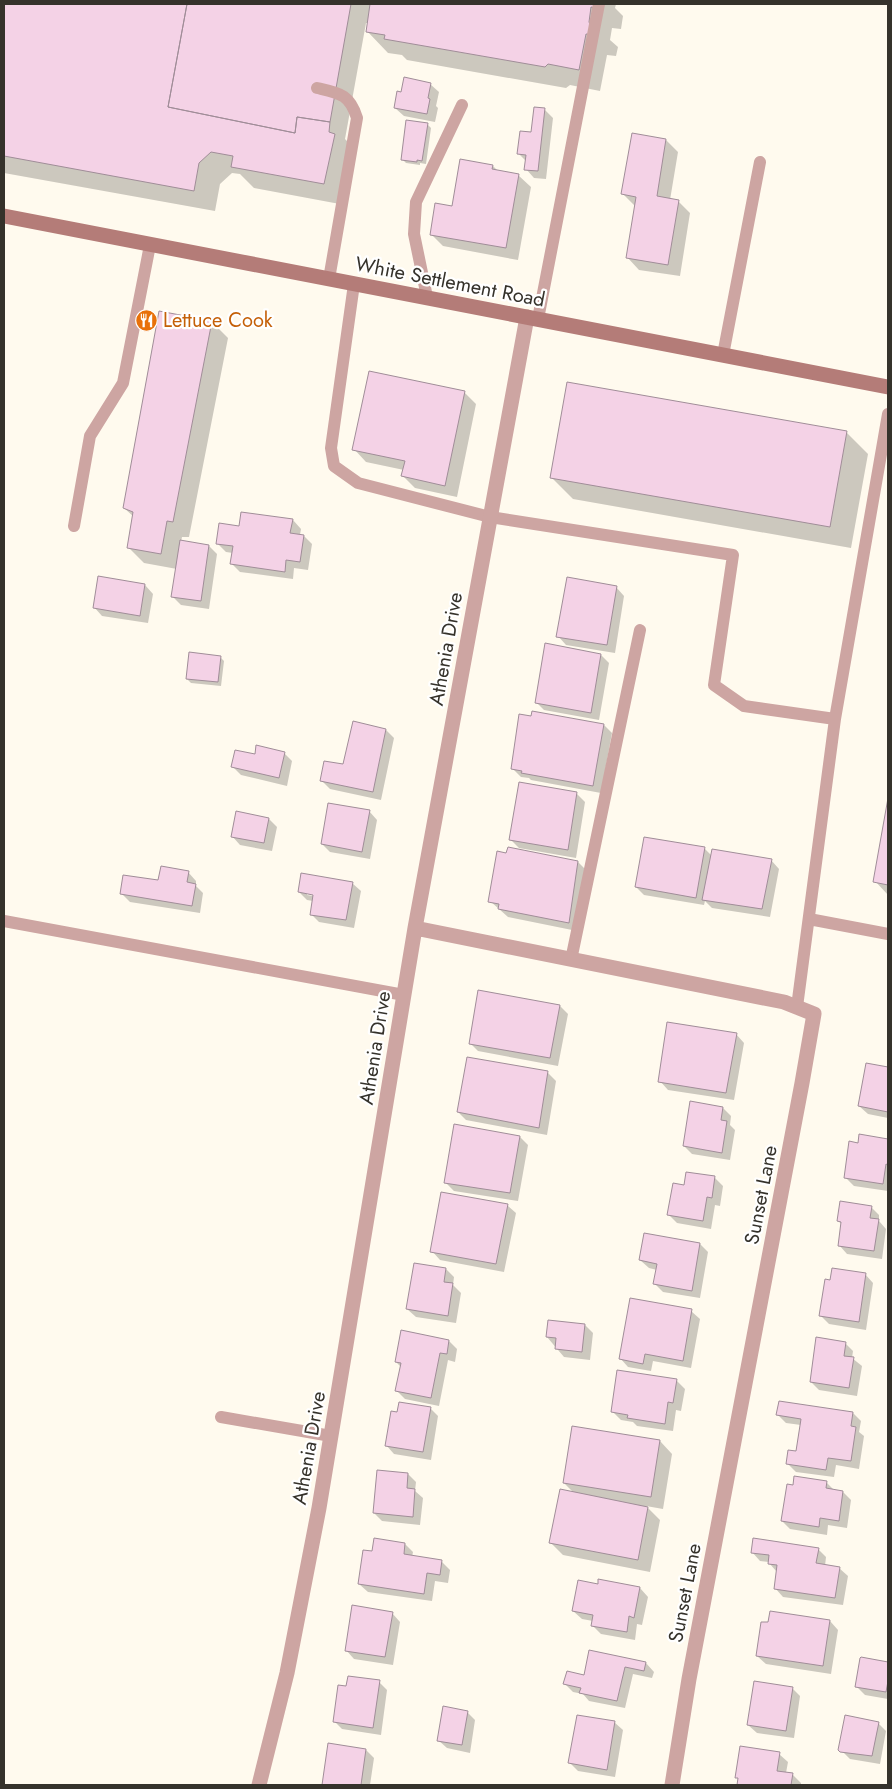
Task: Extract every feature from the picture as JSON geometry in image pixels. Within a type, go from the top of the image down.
[{"type":"main road","name":"White Settlement Road","points":[[4,216],[888,387]]},
{"type":"street","name":"Athenia Drive","points":[[259,1785],[287,1673],[319,1508],[415,928],[490,517],[532,318]]},
{"type":"street","name":"Sunset Lane","points":[[415,928],[784,1002],[814,1014],[689,1679],[672,1785]]},
{"type":"lane","points":[[532,318],[599,4]]},
{"type":"lane","points":[[317,88],[339,93],[353,105],[357,118],[329,279]]},
{"type":"lane","points":[[427,297],[414,234],[416,202],[462,105]]},
{"type":"lane","points":[[723,355],[760,162]]},
{"type":"lane","points":[[74,526],[90,436],[123,382],[150,245]]},
{"type":"lane","points":[[354,284],[331,448],[334,466],[358,483],[490,517],[733,555],[714,685],[744,706],[835,719]]},
{"type":"lane","points":[[797,1007],[835,719],[888,414]]},
{"type":"lane","points":[[571,960],[640,630]]},
{"type":"lane","points":[[809,919],[888,934]]},
{"type":"lane","points":[[4,921],[404,995]]},
{"type":"lane","points":[[221,1417],[331,1436]]},
{"type":"building","points":[[4,4],[187,4],[168,107],[295,133],[297,117],[330,122],[329,132],[335,134],[324,184],[231,167],[233,156],[211,152],[199,163],[194,191],[4,156]]},
{"type":"building","points":[[187,4],[351,4],[330,122],[297,117],[295,133],[168,107]]},
{"type":"building","points":[[370,4],[601,4],[600,9],[591,7],[589,22],[595,35],[586,34],[579,70],[548,64],[545,67],[384,39],[385,35],[366,32]]},
{"type":"building","points":[[404,77],[431,83],[427,114],[394,108],[397,91],[401,92]]},
{"type":"building","points":[[534,107],[545,108],[538,171],[524,170],[526,155],[517,154],[520,131],[531,132]]},
{"type":"building","points":[[406,120],[428,123],[422,161],[401,160]]},
{"type":"building","points":[[632,133],[666,139],[657,196],[679,200],[668,265],[626,258],[636,197],[621,194]]},
{"type":"building","points":[[460,159],[493,165],[492,169],[519,174],[506,248],[430,235],[435,203],[452,206]]},
{"type":"building","points":[[159,311],[212,321],[173,522],[167,521],[161,554],[127,548],[133,512],[123,508]]},
{"type":"building","points":[[369,371],[465,391],[445,486],[401,476],[405,461],[352,450]]},
{"type":"building","points":[[567,382],[847,431],[830,527],[550,478]]},
{"type":"building","points":[[241,512],[293,519],[290,533],[304,535],[300,562],[286,560],[285,572],[230,564],[233,546],[216,544],[219,523],[239,526]]},
{"type":"building","points":[[180,540],[209,545],[201,601],[171,597]]},
{"type":"building","points":[[98,576],[145,584],[140,616],[93,608]]},
{"type":"building","points":[[567,577],[617,586],[607,645],[556,637]]},
{"type":"building","points":[[545,643],[601,654],[591,713],[535,703]]},
{"type":"building","points":[[189,652],[221,656],[218,682],[186,679]]},
{"type":"building","points":[[532,711],[604,724],[593,786],[521,773],[522,771],[511,769],[519,714],[531,716]]},
{"type":"building","points":[[353,721],[386,729],[373,792],[320,781],[324,761],[343,764]]},
{"type":"building","points":[[256,745],[285,752],[279,778],[231,767],[235,750],[255,754]]},
{"type":"building","points":[[519,782],[577,792],[568,850],[509,840]]},
{"type":"building","points":[[888,798],[888,885],[873,882]]},
{"type":"building","points":[[328,803],[370,810],[362,852],[321,844]]},
{"type":"building","points":[[236,811],[269,818],[264,843],[231,837]]},
{"type":"building","points":[[644,837],[705,847],[696,898],[635,887]]},
{"type":"building","points":[[508,847],[578,861],[569,923],[498,909],[499,904],[488,902],[497,851],[506,853]]},
{"type":"building","points":[[712,849],[772,859],[762,909],[702,900]]},
{"type":"building","points":[[161,866],[189,871],[187,882],[196,884],[192,906],[120,894],[123,875],[158,880]]},
{"type":"building","points":[[301,873],[353,882],[346,920],[310,915],[313,895],[298,892]]},
{"type":"building","points":[[478,990],[560,1005],[550,1058],[469,1044]]},
{"type":"building","points":[[667,1022],[737,1033],[726,1093],[658,1082]]},
{"type":"building","points":[[467,1057],[548,1071],[539,1128],[457,1112]]},
{"type":"building","points":[[866,1063],[888,1067],[888,1112],[858,1106]]},
{"type":"building","points":[[690,1101],[723,1107],[721,1120],[727,1121],[722,1153],[683,1146]]},
{"type":"building","points":[[454,1124],[520,1136],[510,1193],[444,1183]]},
{"type":"building","points":[[859,1134],[888,1139],[888,1165],[886,1164],[883,1184],[844,1178],[849,1141],[858,1143]]},
{"type":"building","points":[[686,1172],[715,1176],[712,1198],[707,1197],[703,1221],[667,1215],[673,1183],[684,1185]]},
{"type":"building","points":[[441,1192],[508,1204],[496,1264],[430,1252]]},
{"type":"building","points":[[840,1201],[872,1206],[870,1218],[879,1219],[874,1251],[838,1246],[841,1222],[837,1221]]},
{"type":"building","points":[[644,1233],[700,1243],[692,1291],[653,1284],[657,1264],[639,1260]]},
{"type":"building","points":[[414,1263],[446,1268],[444,1282],[453,1283],[448,1316],[406,1309]]},
{"type":"building","points":[[832,1268],[866,1273],[859,1322],[819,1316],[825,1279],[830,1280]]},
{"type":"building","points":[[630,1298],[692,1309],[683,1361],[645,1354],[643,1364],[619,1359]]},
{"type":"building","points":[[548,1320],[585,1324],[582,1352],[555,1349],[556,1338],[546,1337]]},
{"type":"building","points":[[401,1330],[449,1340],[447,1354],[440,1353],[431,1398],[395,1391],[401,1363],[395,1362]]},
{"type":"building","points":[[816,1337],[846,1342],[844,1356],[854,1357],[849,1388],[810,1382]]},
{"type":"building","points":[[617,1370],[677,1379],[673,1403],[668,1402],[665,1424],[627,1418],[628,1415],[611,1412]]},
{"type":"building","points":[[779,1401],[853,1412],[851,1426],[856,1427],[851,1461],[828,1458],[826,1470],[786,1464],[788,1450],[796,1451],[801,1419],[776,1415]]},
{"type":"building","points":[[399,1402],[431,1407],[423,1452],[385,1446],[391,1411],[397,1412]]},
{"type":"building","points":[[572,1426],[660,1440],[651,1497],[563,1483]]},
{"type":"building","points":[[377,1470],[408,1473],[407,1488],[415,1489],[413,1517],[373,1513]]},
{"type":"building","points":[[794,1476],[827,1481],[826,1488],[843,1491],[839,1521],[820,1518],[819,1527],[781,1521],[787,1484],[793,1485]]},
{"type":"building","points":[[560,1489],[648,1507],[638,1560],[549,1543]]},
{"type":"building","points":[[374,1538],[405,1543],[404,1554],[442,1560],[440,1575],[427,1573],[424,1594],[358,1584],[363,1550],[372,1551]]},
{"type":"building","points":[[753,1538],[819,1548],[816,1563],[840,1567],[835,1598],[774,1589],[777,1565],[768,1564],[769,1555],[751,1553]]},
{"type":"building","points":[[598,1579],[640,1587],[634,1618],[629,1616],[627,1632],[591,1626],[593,1615],[572,1611],[578,1580],[598,1584]]},
{"type":"building","points":[[352,1605],[393,1612],[385,1657],[345,1651]]},
{"type":"building","points":[[770,1611],[830,1620],[823,1666],[756,1656],[761,1622],[768,1622]]},
{"type":"building","points":[[589,1650],[646,1662],[644,1671],[625,1667],[617,1701],[579,1693],[581,1688],[563,1684],[567,1671],[584,1675]]},
{"type":"building","points":[[861,1657],[888,1662],[886,1692],[855,1687]]},
{"type":"building","points":[[348,1676],[380,1680],[373,1728],[333,1722],[338,1685],[346,1686]]},
{"type":"building","points":[[754,1681],[793,1687],[786,1731],[747,1725]]},
{"type":"building","points":[[443,1706],[468,1711],[462,1745],[437,1741]]},
{"type":"building","points":[[577,1715],[615,1721],[607,1770],[568,1763]]},
{"type":"building","points":[[845,1715],[879,1722],[872,1756],[840,1752],[838,1750]]},
{"type":"building","points":[[328,1743],[366,1749],[361,1785],[322,1785]]},
{"type":"building","points":[[740,1746],[780,1752],[777,1771],[793,1773],[791,1785],[737,1785],[738,1778],[735,1778]]},
{"type":"place","name":"Lettuce Cook","points":[[147,320]]}]
